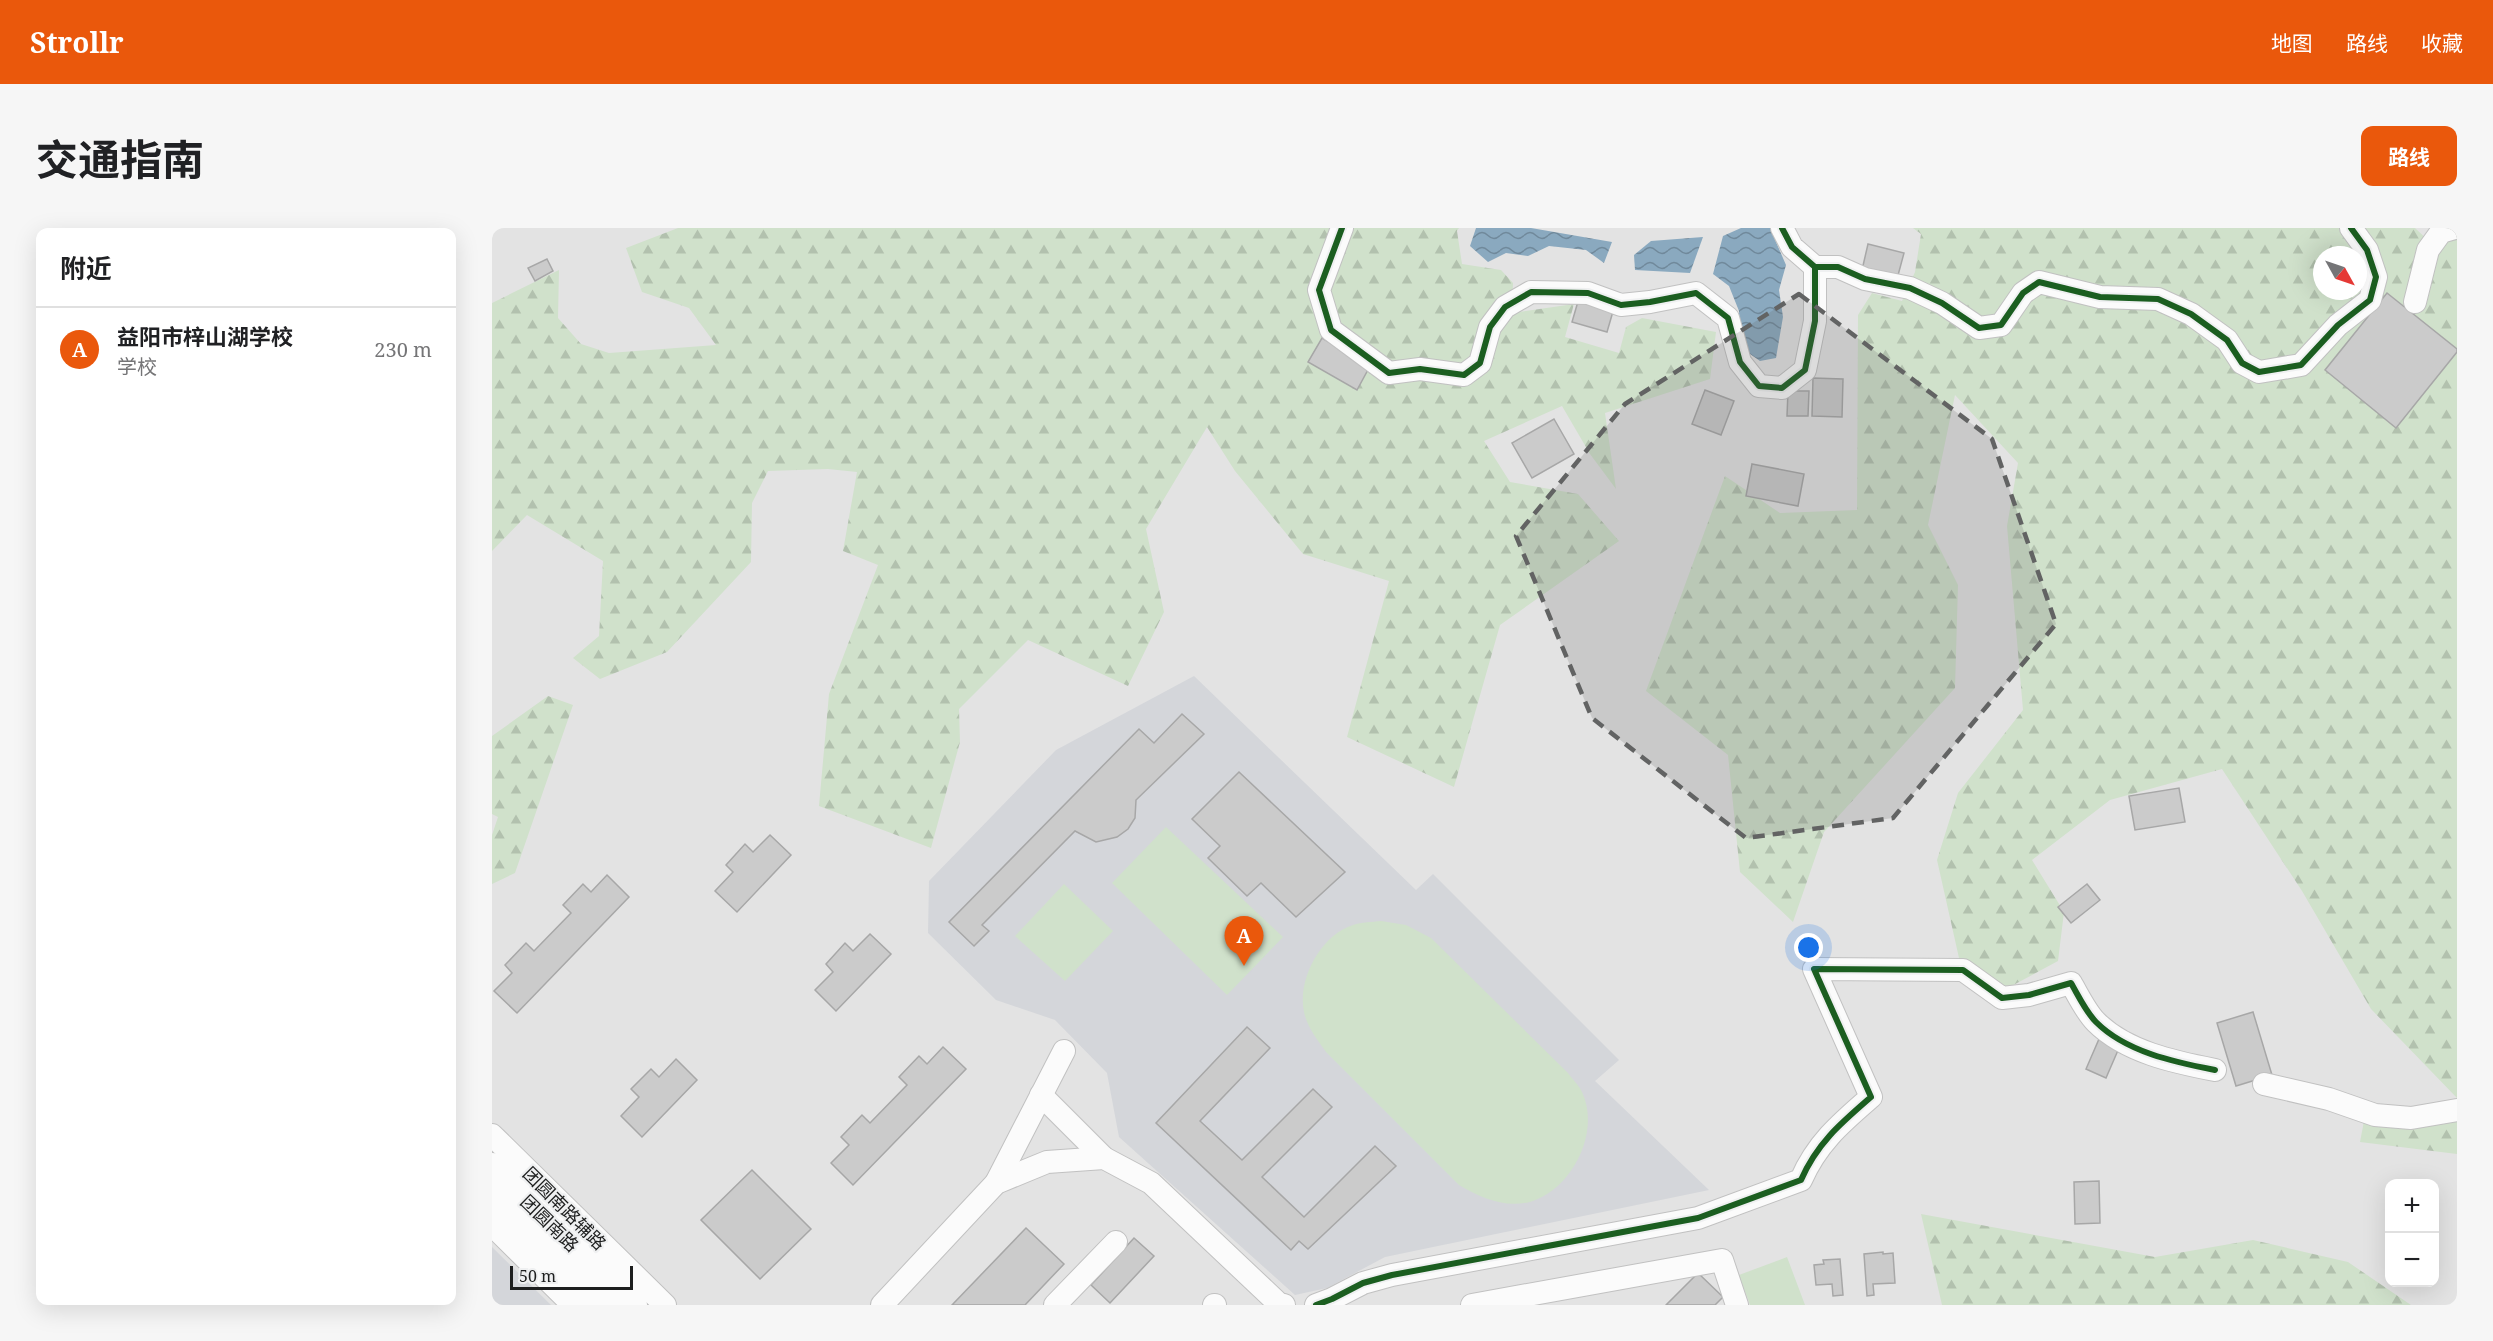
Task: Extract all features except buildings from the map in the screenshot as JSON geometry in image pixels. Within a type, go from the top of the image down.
[{"type":"main road","name":"团圆南路","points":[[492,1167],[633,1305]]},
{"type":"main road","name":"团圆南路","points":[[492,1196],[603,1305]]},
{"type":"street","points":[[1342,228],[1319,290],[1330,330],[1389,373],[1420,369],[1464,375],[1480,363],[1490,327],[1504,307],[1531,292],[1588,293],[1621,305],[1696,293],[1728,318],[1740,362],[1759,386],[1782,388],[1805,370],[1815,321],[1815,267]]},
{"type":"street","points":[[1782,228],[1792,247],[1815,267],[1838,267],[1865,279],[1910,288],[1942,303],[1979,328],[2001,325],[2023,293],[2039,282],[2100,297],[2158,299],[2200,320],[2227,340],[2242,363],[2259,372],[2301,364],[2338,325],[2370,300],[2376,277],[2367,250],[2351,228]]},
{"type":"street","points":[[2415,302],[2428,249],[2441,232],[2455,228]]},
{"type":"street","points":[[1316,1305],[1363,1283],[1392,1275],[1698,1218],[1801,1180],[1811,1158],[1835,1128],[1872,1096],[1814,969],[1963,970],[2002,998],[2029,995],[2071,983],[2095,1021],[2122,1042],[2179,1063],[2215,1070]]},
{"type":"street","points":[[882,1305],[996,1183],[1064,1051]]},
{"type":"street","points":[[2264,1084],[2329,1099],[2375,1115],[2411,1118],[2457,1110]]},
{"type":"street","points":[[1041,1095],[1104,1158],[1151,1183],[1279,1304],[1284,1305]]},
{"type":"street","name":"团圆南路辅路","points":[[492,1135],[665,1305]]},
{"type":"street","points":[[996,1183],[1047,1162],[1104,1158]]},
{"type":"street","points":[[492,1225],[573,1305]]},
{"type":"street","points":[[1055,1305],[1116,1242]]},
{"type":"street","points":[[1472,1305],[1722,1260],[1737,1305]]},
{"type":"highlighted area","points":[[1799,294],[1992,439],[2056,624],[1893,818],[1746,838],[1592,718],[1516,536],[1625,404]]},
{"type":"shaded area","points":[[1194,676],[1416,890],[1433,874],[1619,1060],[1595,1081],[1709,1190],[1385,1257],[1327,1288],[1295,1295],[1119,1137],[1107,1073],[1055,1020],[996,1000],[928,933],[929,881],[1056,750]]},
{"type":"shaded area","points":[[492,1247],[551,1305],[492,1305]]},
{"type":"green space","points":[[678,228],[1459,228],[1457,231],[1462,264],[1501,270],[1513,283],[1512,313],[1574,304],[1565,337],[1619,353],[1626,327],[1642,318],[1716,332],[1710,379],[1605,413],[1616,489],[1590,454],[1562,406],[1484,441],[1510,482],[1578,494],[1619,541],[1500,625],[1454,787],[1347,737],[1389,581],[1303,554],[1235,471],[1207,427],[1146,529],[1164,612],[1128,686],[1028,640],[959,709],[960,742],[931,848],[819,806],[829,694],[878,565],[843,551],[857,472],[828,469],[768,471],[752,503],[751,562],[667,652],[600,679],[573,658],[599,636],[603,561],[527,515],[492,551],[492,303],[559,270],[558,318],[581,344],[609,353],[716,345],[689,308],[642,292],[626,248]]},
{"type":"green space","points":[[1913,228],[2415,228],[2433,245],[2457,234],[2457,1098],[2371,1009],[2302,891],[2222,769],[2110,800],[2032,860],[2064,912],[2058,961],[2004,990],[1959,958],[1937,860],[1958,793],[2023,710],[2007,526],[2018,463],[1955,395],[1928,525],[1958,585],[1955,688],[1824,832],[1793,922],[1740,872],[1728,755],[1646,691],[1725,476],[1780,513],[1857,510],[1858,315],[1872,293],[1902,301],[1915,272],[1921,234]]},
{"type":"green space","points":[[548,696],[573,705],[515,873],[492,884],[492,835],[498,817],[492,814],[492,736]]},
{"type":"green space","points":[[1166,827],[1283,937],[1227,995],[1112,883]]},
{"type":"green space","points":[[1064,884],[1113,931],[1065,981],[1015,936]]},
{"type":"green space","points":[[1381,921],[1406,925],[1431,938],[1568,1073],[1581,1089],[1587,1108],[1588,1124],[1585,1141],[1579,1158],[1570,1172],[1559,1185],[1545,1195],[1520,1204],[1502,1203],[1484,1198],[1459,1185],[1326,1052],[1307,1023],[1304,1012],[1304,986],[1314,960],[1322,948],[1341,930],[1356,924]]},
{"type":"green space","points":[[2364,1121],[2457,1121],[2457,1154],[2360,1142]]},
{"type":"green space","points":[[1921,1214],[2155,1257],[2253,1240],[2348,1262],[2411,1305],[1942,1305]]},
{"type":"green space","points":[[1787,1257],[1805,1305],[1750,1305],[1739,1275]]},
{"type":"water","points":[[1476,228],[1531,228],[1612,242],[1604,263],[1586,250],[1549,246],[1528,256],[1506,253],[1488,262],[1470,246]]},
{"type":"water","points":[[1741,228],[1770,228],[1786,265],[1779,290],[1783,317],[1776,358],[1760,361],[1740,347],[1739,311],[1729,286],[1713,274],[1723,236]]},
{"type":"water","points":[[1703,237],[1690,273],[1635,270],[1634,255],[1651,241]]},
{"type":"cycle path","points":[[1342,228],[1319,290],[1331,330],[1389,373],[1420,369],[1464,375],[1480,363],[1490,327],[1505,307],[1531,292],[1588,293],[1621,305],[1696,293],[1728,318],[1740,362],[1759,386],[1782,388],[1805,370],[1815,321],[1815,267]]},
{"type":"cycle path","points":[[1782,228],[1792,247],[1815,267],[1838,267],[1865,279],[1910,288],[1942,303],[1979,328],[2001,325],[2023,293],[2039,282],[2100,297],[2158,299],[2191,314],[2227,340],[2242,363],[2259,372],[2301,365],[2338,325],[2370,300],[2376,277],[2367,250],[2351,228]]},
{"type":"cycle path","points":[[1316,1305],[1363,1283],[1392,1275],[1698,1218],[1801,1180],[1822,1144],[1871,1097],[1814,969],[1963,970],[2002,998],[2029,995],[2071,983],[2092,1018],[2121,1041],[2167,1059],[2215,1070]]},
{"type":"place","name":"益阳市梓山湖学校","points":[[1244,966]]}]
